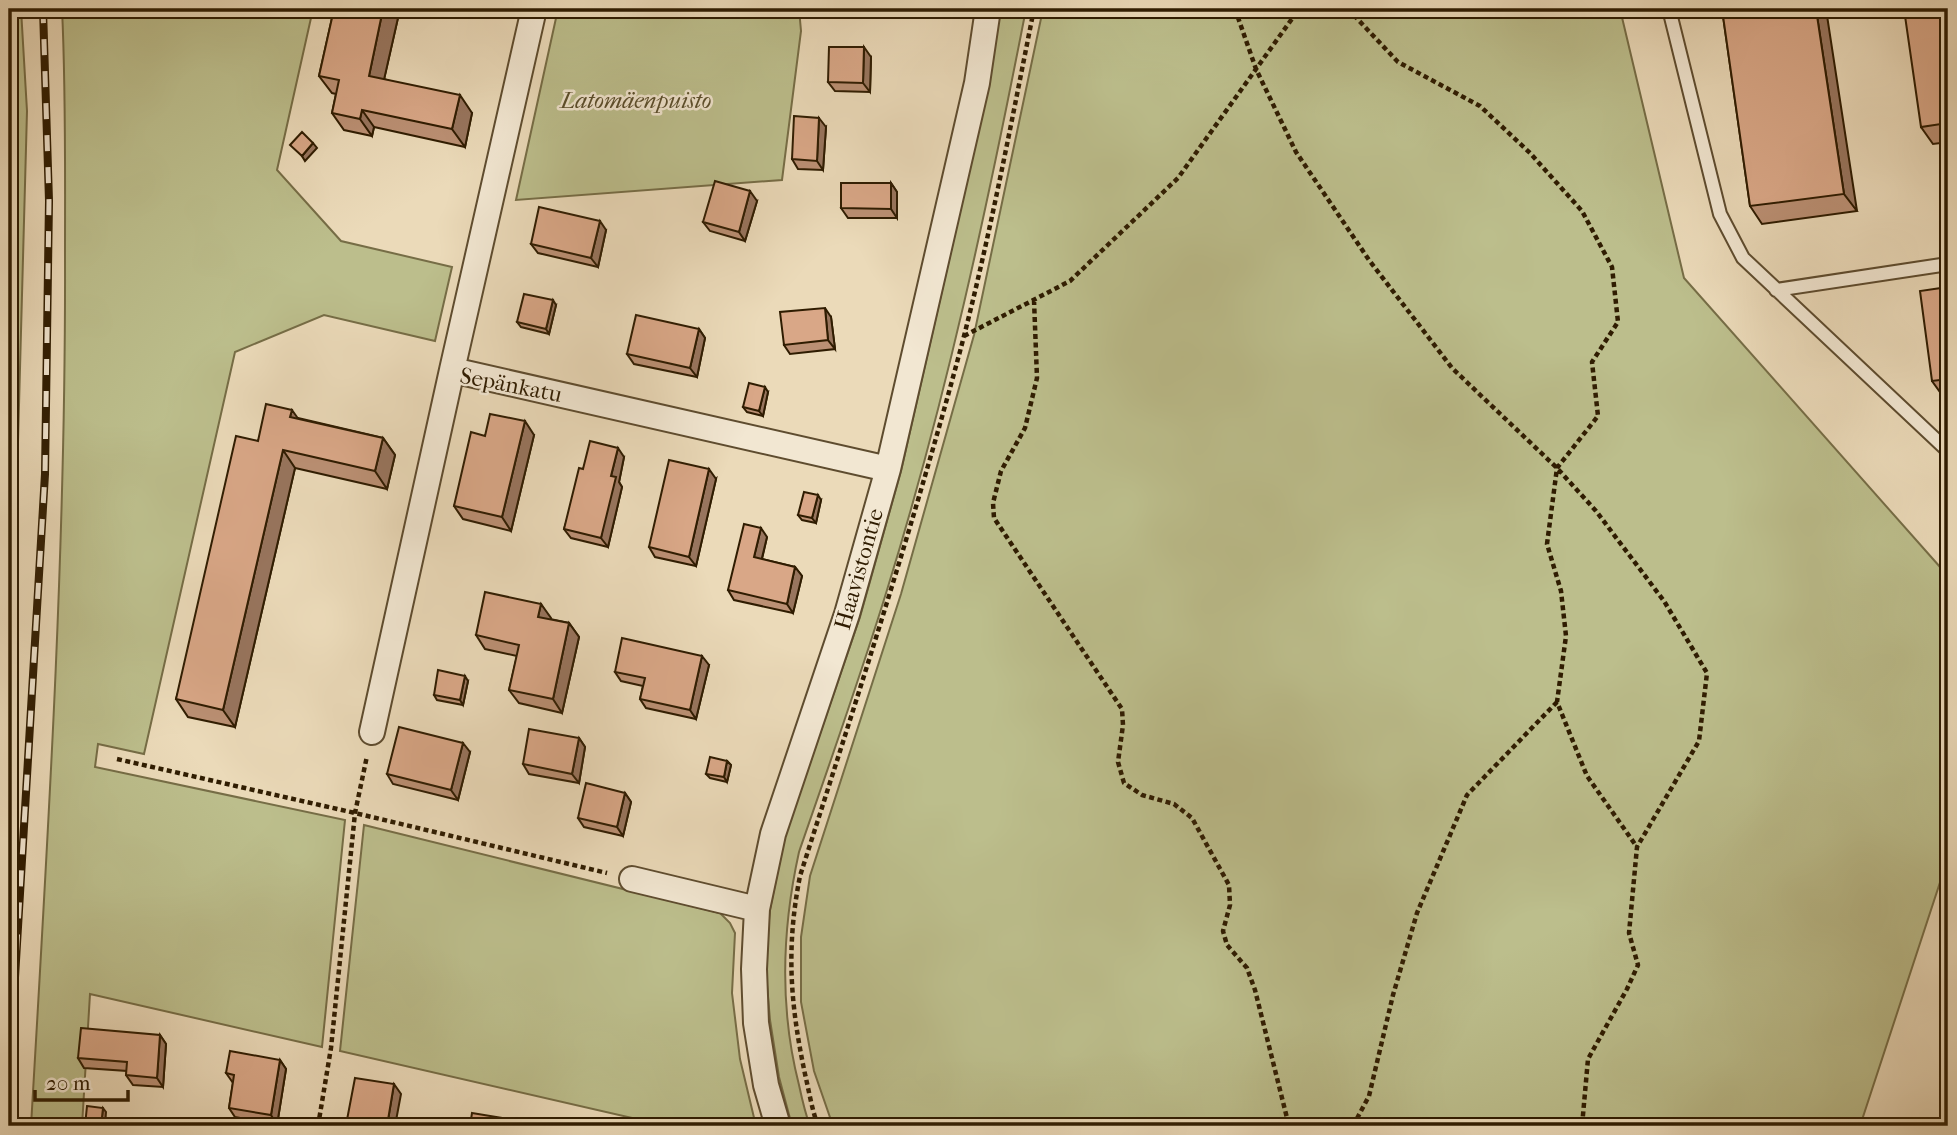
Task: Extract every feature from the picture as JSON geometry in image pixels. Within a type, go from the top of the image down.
[{"type":"street","points":[[452,370],[534,9]]},
{"type":"street","name":"Haavistontie","points":[[778,1126],[766,1085],[757,1023],[754,969],[757,909],[774,834],[847,614],[888,469],[977,83],[988,9]]},
{"type":"street","name":"Sepänkatu","points":[[372,732],[452,370],[888,469]]},
{"type":"street","points":[[632,879],[757,909]]},
{"type":"lane","points":[[1669,9],[1720,214],[1743,258],[1948,451]]},
{"type":"lane","points":[[1776,290],[1948,264]]},
{"type":"path","points":[[818,1126],[795,1027],[790,945],[792,916],[800,876],[892,591],[964,336],[1007,147],[1034,9]]},
{"type":"path","points":[[1235,9],[1256,69],[1296,152],[1369,260],[1452,368],[1557,468],[1596,511],[1664,601],[1707,673],[1699,741],[1637,846],[1629,933],[1638,965],[1628,989],[1588,1059],[1582,1126]]},
{"type":"path","points":[[964,336],[1070,281],[1178,178],[1299,9]]},
{"type":"path","points":[[1348,9],[1398,62],[1480,106],[1530,153],[1582,211],[1612,267],[1618,321],[1592,362],[1598,415],[1557,468],[1547,544],[1561,591],[1566,636],[1557,702],[1587,776],[1637,846]]},
{"type":"path","points":[[1034,300],[1037,378],[1025,428],[1001,471],[993,503],[994,518],[1122,709],[1123,725],[1118,762],[1124,783],[1142,795],[1174,804],[1192,818],[1229,884],[1230,905],[1223,931],[1227,945],[1247,968],[1255,990],[1289,1126]]},
{"type":"path","points":[[1353,1126],[1369,1096],[1393,995],[1417,913],[1467,795],[1557,702]]},
{"type":"path","points":[[318,1126],[331,1048],[355,813],[372,732]]},
{"type":"path","points":[[117,759],[632,879]]},
{"type":"green space","points":[[9,9],[21,9],[27,111],[9,773]]},
{"type":"green space","points":[[62,9],[313,9],[277,170],[341,241],[452,267],[435,341],[324,315],[235,352],[144,754],[98,744],[95,767],[345,820],[322,1047],[90,994],[82,1126],[31,1126],[55,691],[62,474],[65,163]]},
{"type":"green space","name":"Latomäenpuisto","points":[[558,9],[799,9],[801,31],[782,180],[516,200]]},
{"type":"green space","points":[[1000,9],[1026,9],[997,155],[947,374],[887,590],[799,852],[793,881],[785,968],[788,1027],[810,1126],[792,1126],[779,1077],[770,1020],[765,962],[770,909],[785,836],[860,617],[901,471],[989,84]]},
{"type":"green space","points":[[1043,9],[1620,9],[1684,278],[1948,576],[1948,858],[1860,1126],[833,1126],[814,1071],[801,1002],[801,937],[810,876],[901,594],[974,335]]},
{"type":"green space","points":[[364,825],[720,913],[735,933],[732,993],[740,1059],[756,1126],[667,1126],[340,1051]]},
{"type":"building","points":[[334,9],[383,9],[369,76],[460,95],[452,129],[362,110],[360,119],[332,113],[339,80],[319,76]]},
{"type":"building","points":[[1722,9],[1816,9],[1844,194],[1750,206]]},
{"type":"building","points":[[1904,9],[1948,9],[1948,123],[1921,127]]},
{"type":"building","points":[[829,47],[864,47],[863,83],[828,82]]},
{"type":"building","points":[[794,116],[819,118],[817,161],[792,159]]},
{"type":"building","points":[[302,132],[313,143],[302,156],[290,145]]},
{"type":"building","points":[[715,181],[750,191],[739,232],[703,222]]},
{"type":"building","points":[[841,183],[891,183],[891,209],[841,208]]},
{"type":"building","points":[[539,207],[600,221],[591,258],[531,244]]},
{"type":"building","points":[[1948,287],[1948,379],[1932,381],[1920,291]]},
{"type":"building","points":[[524,294],[553,300],[546,329],[517,322]]},
{"type":"building","points":[[825,308],[828,340],[784,345],[780,312]]},
{"type":"building","points":[[636,315],[699,329],[690,368],[627,354]]},
{"type":"building","points":[[749,383],[765,387],[759,411],[743,407]]},
{"type":"building","points":[[266,404],[292,410],[290,417],[383,438],[375,471],[283,450],[223,710],[176,699],[236,436],[258,441]]},
{"type":"building","points":[[490,414],[525,421],[502,517],[454,506],[471,432],[485,436]]},
{"type":"building","points":[[590,441],[618,448],[611,476],[616,477],[601,538],[564,529],[579,468],[583,469]]},
{"type":"building","points":[[669,460],[709,469],[689,557],[649,547]]},
{"type":"building","points":[[804,492],[818,495],[812,518],[798,515]]},
{"type":"building","points":[[744,524],[761,528],[754,557],[795,567],[787,604],[728,590]]},
{"type":"building","points":[[485,592],[541,604],[538,617],[569,623],[553,699],[509,690],[519,645],[476,635]]},
{"type":"building","points":[[622,638],[702,656],[690,710],[640,699],[645,678],[615,672]]},
{"type":"building","points":[[438,670],[465,676],[460,700],[434,695]]},
{"type":"building","points":[[399,727],[463,743],[451,790],[387,774]]},
{"type":"building","points":[[529,729],[579,738],[572,774],[523,764]]},
{"type":"building","points":[[710,757],[727,761],[724,777],[706,774]]},
{"type":"building","points":[[586,783],[625,793],[617,827],[578,818]]},
{"type":"building","points":[[81,1028],[160,1035],[157,1078],[126,1075],[127,1062],[78,1058]]},
{"type":"building","points":[[230,1051],[280,1060],[271,1115],[229,1108],[234,1075],[226,1073]]},
{"type":"building","points":[[355,1078],[394,1084],[387,1126],[346,1125]]},
{"type":"building","points":[[87,1106],[103,1108],[101,1126],[85,1126]]},
{"type":"building","points":[[472,1113],[514,1120],[513,1126],[470,1126]]},
{"type":"railway","points":[[9,1078],[45,474],[49,201],[43,9]]}]
